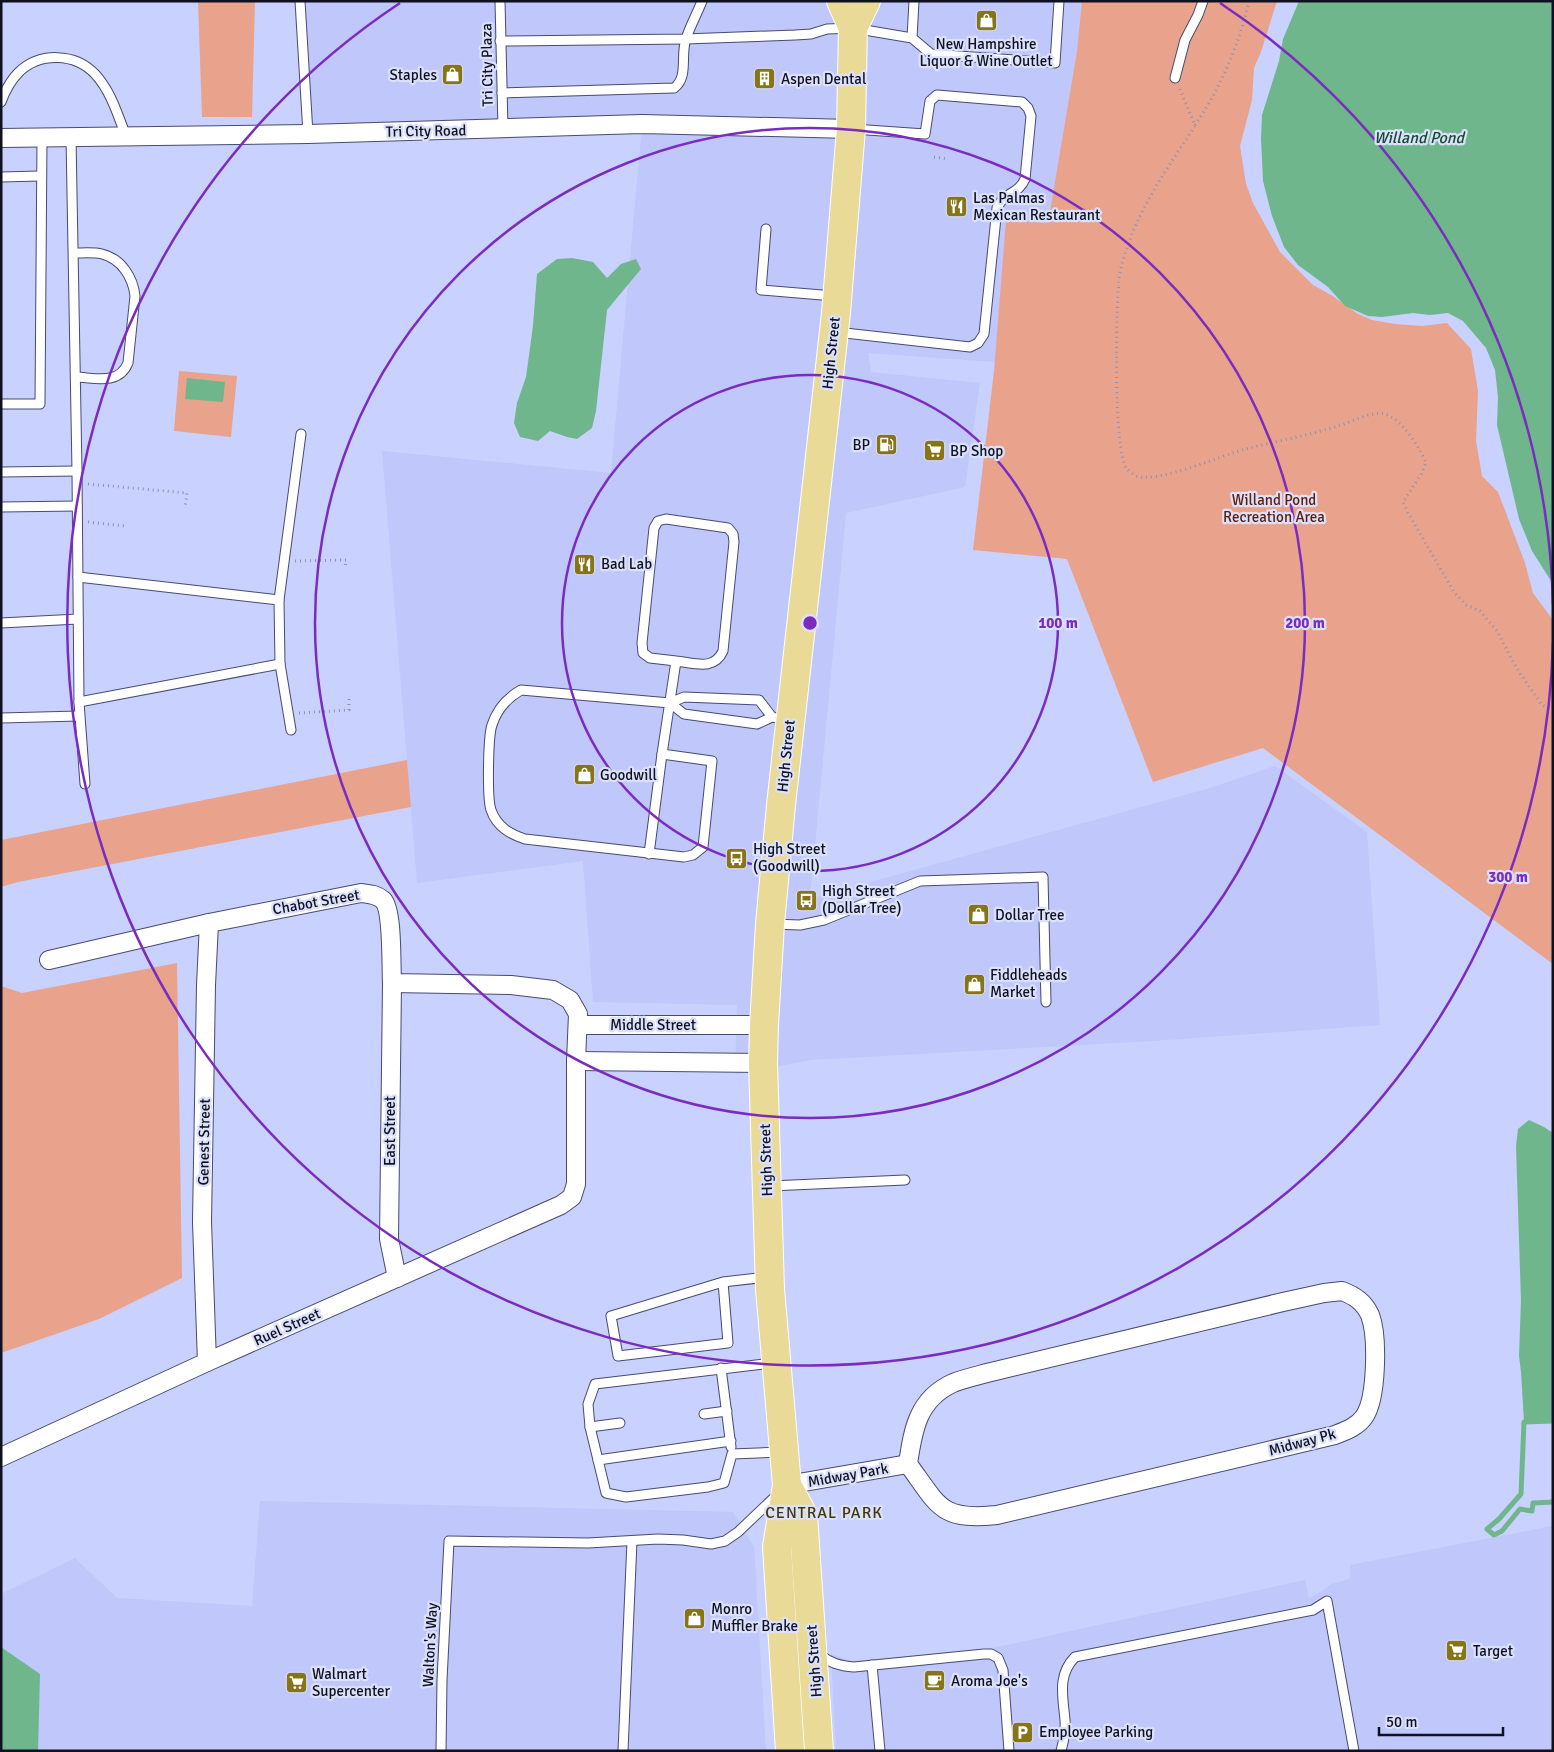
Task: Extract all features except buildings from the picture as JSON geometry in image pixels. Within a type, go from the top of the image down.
[{"type":"main road","points":[[841,1],[853,28]]},
{"type":"main road","points":[[853,28],[866,1]]},
{"type":"main road","name":"High Street","points":[[790,1751],[777,1547],[787,1485],[770,1276],[763,1063],[764,1025],[781,718],[834,332],[851,129],[853,28]]},
{"type":"main road","name":"High Street","points":[[787,1485],[803,1515],[819,1751]]},
{"type":"street","name":"Tri City Road","points":[[1,138],[308,134],[642,124],[851,129]]},
{"type":"street","name":"Chabot Street","points":[[49,960],[209,923],[361,893],[374,894],[385,901],[390,912],[392,983]]},
{"type":"street","name":"Genest Street","points":[[207,1362],[202,1222],[206,985],[209,923]]},
{"type":"street","points":[[392,983],[511,985],[553,990],[570,1000],[578,1014],[576,1061],[763,1063]]},
{"type":"street","name":"East Street","points":[[392,983],[390,1239],[396,1278]]},
{"type":"street","name":"Middle Street","points":[[578,1025],[764,1025]]},
{"type":"street","name":"Ruel Street","points":[[1,1457],[207,1362],[561,1205],[572,1196],[576,1184],[576,1061]]},
{"type":"street","name":"Midway Pk","points":[[1342,1291],[1353,1295],[1363,1304],[1370,1316],[1374,1334],[1375,1358],[1374,1384],[1370,1404],[1364,1417],[1352,1427],[1334,1435],[997,1514],[979,1516],[963,1516],[948,1512],[936,1503],[908,1464],[917,1420],[925,1404],[937,1392],[954,1382],[1324,1293],[1342,1291]]},
{"type":"street","name":"Midway Park","points":[[787,1485],[908,1464]]},
{"type":"lane","points":[[300,1],[308,134]]},
{"type":"lane","name":"Tri City Plaza","points":[[500,1],[503,129]]},
{"type":"lane","points":[[502,93],[674,88],[680,84],[683,76],[685,39],[702,1]]},
{"type":"lane","points":[[912,38],[914,1]]},
{"type":"lane","points":[[500,42],[795,35],[811,34],[827,29],[853,28],[912,38],[931,54],[1055,63],[1060,1]]},
{"type":"lane","points":[[1175,78],[1185,40],[1203,1]]},
{"type":"lane","points":[[1,102],[6,88],[18,72],[34,62],[56,57],[77,61],[96,74],[110,95],[126,136]]},
{"type":"lane","points":[[834,332],[970,347],[978,343],[984,334],[987,315],[997,208],[1001,200],[1022,187],[1025,179],[1030,116],[1028,108],[1022,102],[937,95],[930,101],[925,134],[851,129]]},
{"type":"lane","points":[[71,137],[78,506],[79,716],[85,784]]},
{"type":"lane","points":[[1,404],[40,404],[40,176],[42,138]]},
{"type":"lane","points":[[1,177],[40,176]]},
{"type":"lane","points":[[766,229],[761,290],[837,297]]},
{"type":"lane","points":[[74,253],[102,254],[118,262],[129,276],[134,286],[135,296],[128,363],[124,371],[114,378],[76,377]]},
{"type":"lane","points":[[291,730],[280,664],[279,600],[301,434]]},
{"type":"lane","points":[[1,472],[77,471]]},
{"type":"lane","points":[[1,507],[78,506]]},
{"type":"lane","points":[[666,519],[728,528],[733,534],[734,542],[723,651],[720,658],[714,663],[676,661],[650,658],[643,653],[654,528],[658,521],[666,519]]},
{"type":"lane","points":[[78,577],[279,600]]},
{"type":"lane","points":[[1,623],[78,619]]},
{"type":"lane","points":[[648,854],[676,661]]},
{"type":"lane","points":[[79,702],[280,664]]},
{"type":"lane","points":[[662,754],[712,761],[703,847],[693,855],[684,857],[648,854],[525,839],[510,834],[498,823],[491,811],[488,794],[492,726],[498,711],[508,697],[521,690],[670,703],[684,697],[759,700],[781,718]]},
{"type":"lane","points":[[670,703],[684,714],[757,724],[781,718]]},
{"type":"lane","points":[[1,718],[79,716]]},
{"type":"lane","points":[[770,924],[800,925],[824,920],[920,881],[1043,876],[1046,1002]]},
{"type":"lane","points":[[767,1186],[905,1180]]},
{"type":"lane","points":[[723,1282],[728,1343],[618,1356],[611,1316],[723,1282],[770,1276]]},
{"type":"lane","points":[[721,1368],[732,1454],[724,1483],[708,1487],[626,1497],[606,1493],[590,1427],[588,1404],[595,1384],[721,1368],[776,1362]]},
{"type":"lane","points":[[704,1414],[727,1411]]},
{"type":"lane","points":[[590,1427],[620,1423]]},
{"type":"lane","points":[[598,1460],[731,1441]]},
{"type":"lane","points":[[732,1454],[784,1452]]},
{"type":"lane","points":[[624,1751],[632,1541],[666,1539],[711,1544],[725,1541],[738,1532],[787,1485]]},
{"type":"lane","name":"Walton's Way","points":[[441,1751],[442,1680],[450,1541],[588,1543],[632,1541]]},
{"type":"lane","points":[[1061,1751],[1065,1736],[1064,1673],[1075,1657],[1313,1610],[1327,1601],[1354,1751]]},
{"type":"lane","points":[[813,1649],[828,1661],[842,1666],[854,1667],[960,1655],[991,1654],[998,1658],[1003,1670],[1009,1751]]},
{"type":"lane","points":[[872,1666],[880,1751]]},
{"type":"path","points":[[1249,1],[1232,55],[1211,102],[1149,197],[1132,234],[1122,265],[1119,280],[1118,420],[1122,456],[1127,469],[1137,476],[1153,477],[1179,472],[1212,459],[1246,449],[1325,430],[1373,414],[1385,414],[1398,422],[1411,437],[1426,462],[1422,473],[1404,502],[1432,554],[1454,592],[1466,605],[1480,611],[1497,631],[1517,669],[1542,705],[1553,710]]},
{"type":"path","points":[[1175,78],[1195,126]]},
{"type":"path","points":[[934,157],[948,159]]},
{"type":"path","points":[[77,483],[187,493],[185,507]]},
{"type":"path","points":[[78,521],[125,526]]},
{"type":"path","points":[[284,561],[346,560],[346,568]]},
{"type":"path","points":[[288,713],[349,710],[349,698]]},
{"type":"shaded area","points":[[295,1],[1082,1],[1077,51],[1048,223],[1006,221],[995,362],[868,353],[871,372],[980,383],[965,487],[846,513],[810,899],[1210,788],[1275,766],[1367,832],[1380,1025],[1152,1041],[812,1060],[735,1074],[737,1005],[593,1002],[583,861],[417,883],[382,451],[611,473],[642,125],[310,128]]},
{"type":"shaded area","points":[[260,1501],[733,1512],[754,1547],[766,1751],[1,1751],[1,1594],[75,1558],[117,1598],[252,1606]]},
{"type":"shaded area","points":[[1553,1526],[1553,1751],[836,1751],[831,1654],[852,1661],[993,1648],[1305,1580],[1309,1598],[1331,1584],[1350,1579],[1350,1565]]},
{"type":"green space","points":[[198,1],[255,1],[252,117],[202,117]]},
{"type":"green space","name":"Willand Pond Recreation Area","points":[[1082,1],[1277,1],[1254,68],[1252,100],[1240,146],[1246,184],[1253,203],[1280,252],[1313,285],[1358,314],[1372,320],[1395,324],[1422,326],[1447,323],[1471,349],[1478,391],[1476,441],[1482,476],[1498,492],[1525,563],[1533,593],[1553,620],[1553,964],[1263,748],[1153,782],[1067,559],[973,550],[994,371],[1006,220],[1048,223],[1077,51]]},
{"type":"green space","points":[[179,371],[237,376],[231,437],[174,431]]},
{"type":"green space","points":[[407,760],[411,807],[18,882],[1,887],[1,840]]},
{"type":"green space","points":[[177,963],[182,1278],[99,1319],[1,1353],[1,986],[22,993]]},
{"type":"water","name":"Willand Pond","points":[[1299,1],[1553,1],[1553,584],[1532,551],[1519,519],[1497,425],[1498,397],[1495,370],[1486,348],[1463,321],[1448,313],[1430,315],[1413,313],[1382,317],[1368,316],[1345,306],[1328,287],[1298,265],[1284,247],[1272,216],[1263,181],[1262,115],[1279,61],[1283,39]]},
{"type":"water","points":[[572,258],[593,262],[607,278],[621,264],[636,259],[641,269],[607,310],[596,411],[592,428],[577,439],[550,431],[538,441],[520,437],[514,423],[517,403],[526,377],[533,326],[537,274],[557,259]]},
{"type":"water","points":[[187,378],[225,382],[223,402],[185,399]]},
{"type":"water","points":[[1529,1120],[1553,1133],[1553,1421],[1524,1422],[1519,1356],[1521,1301],[1516,1146],[1518,1129]]},
{"type":"water","points":[[1,1647],[40,1674],[38,1751],[1,1751]]},
{"type":"waterway","points":[[1553,1421],[1524,1422],[1521,1494],[1499,1519],[1487,1529],[1494,1535],[1502,1531],[1520,1509],[1532,1511],[1533,1503],[1553,1502]]},
{"type":"place","name":"New Hampshire Liquor & Wine Outlet","points":[[986,21]]},
{"type":"place","name":"Staples","points":[[453,75]]},
{"type":"place","name":"Aspen Dental","points":[[765,79]]},
{"type":"place","name":"Las Palmas Mexican Restaurant","points":[[957,207]]},
{"type":"place","name":"BP","points":[[886,445]]},
{"type":"place","name":"BP Shop","points":[[934,451]]},
{"type":"place","name":"Bad Lab","points":[[585,564]]},
{"type":"place","name":"Goodwill","points":[[584,775]]},
{"type":"place","name":"High Street (Goodwill)","points":[[737,858]]},
{"type":"place","name":"High Street (Dollar Tree)","points":[[806,900]]},
{"type":"place","name":"Dollar Tree","points":[[979,915]]},
{"type":"place","name":"Fiddleheads Market","points":[[974,984]]},
{"type":"place","name":"Monro Muffler Brake","points":[[695,1618]]},
{"type":"place","name":"Target","points":[[1457,1651]]},
{"type":"place","name":"Aroma Joe's","points":[[935,1681]]},
{"type":"place","name":"Walmart Supercenter","points":[[296,1683]]},
{"type":"place","name":"Employee Parking","points":[[1023,1732]]},
{"type":"district","name":"CENTRAL PARK","points":[[824,1512]]}]
